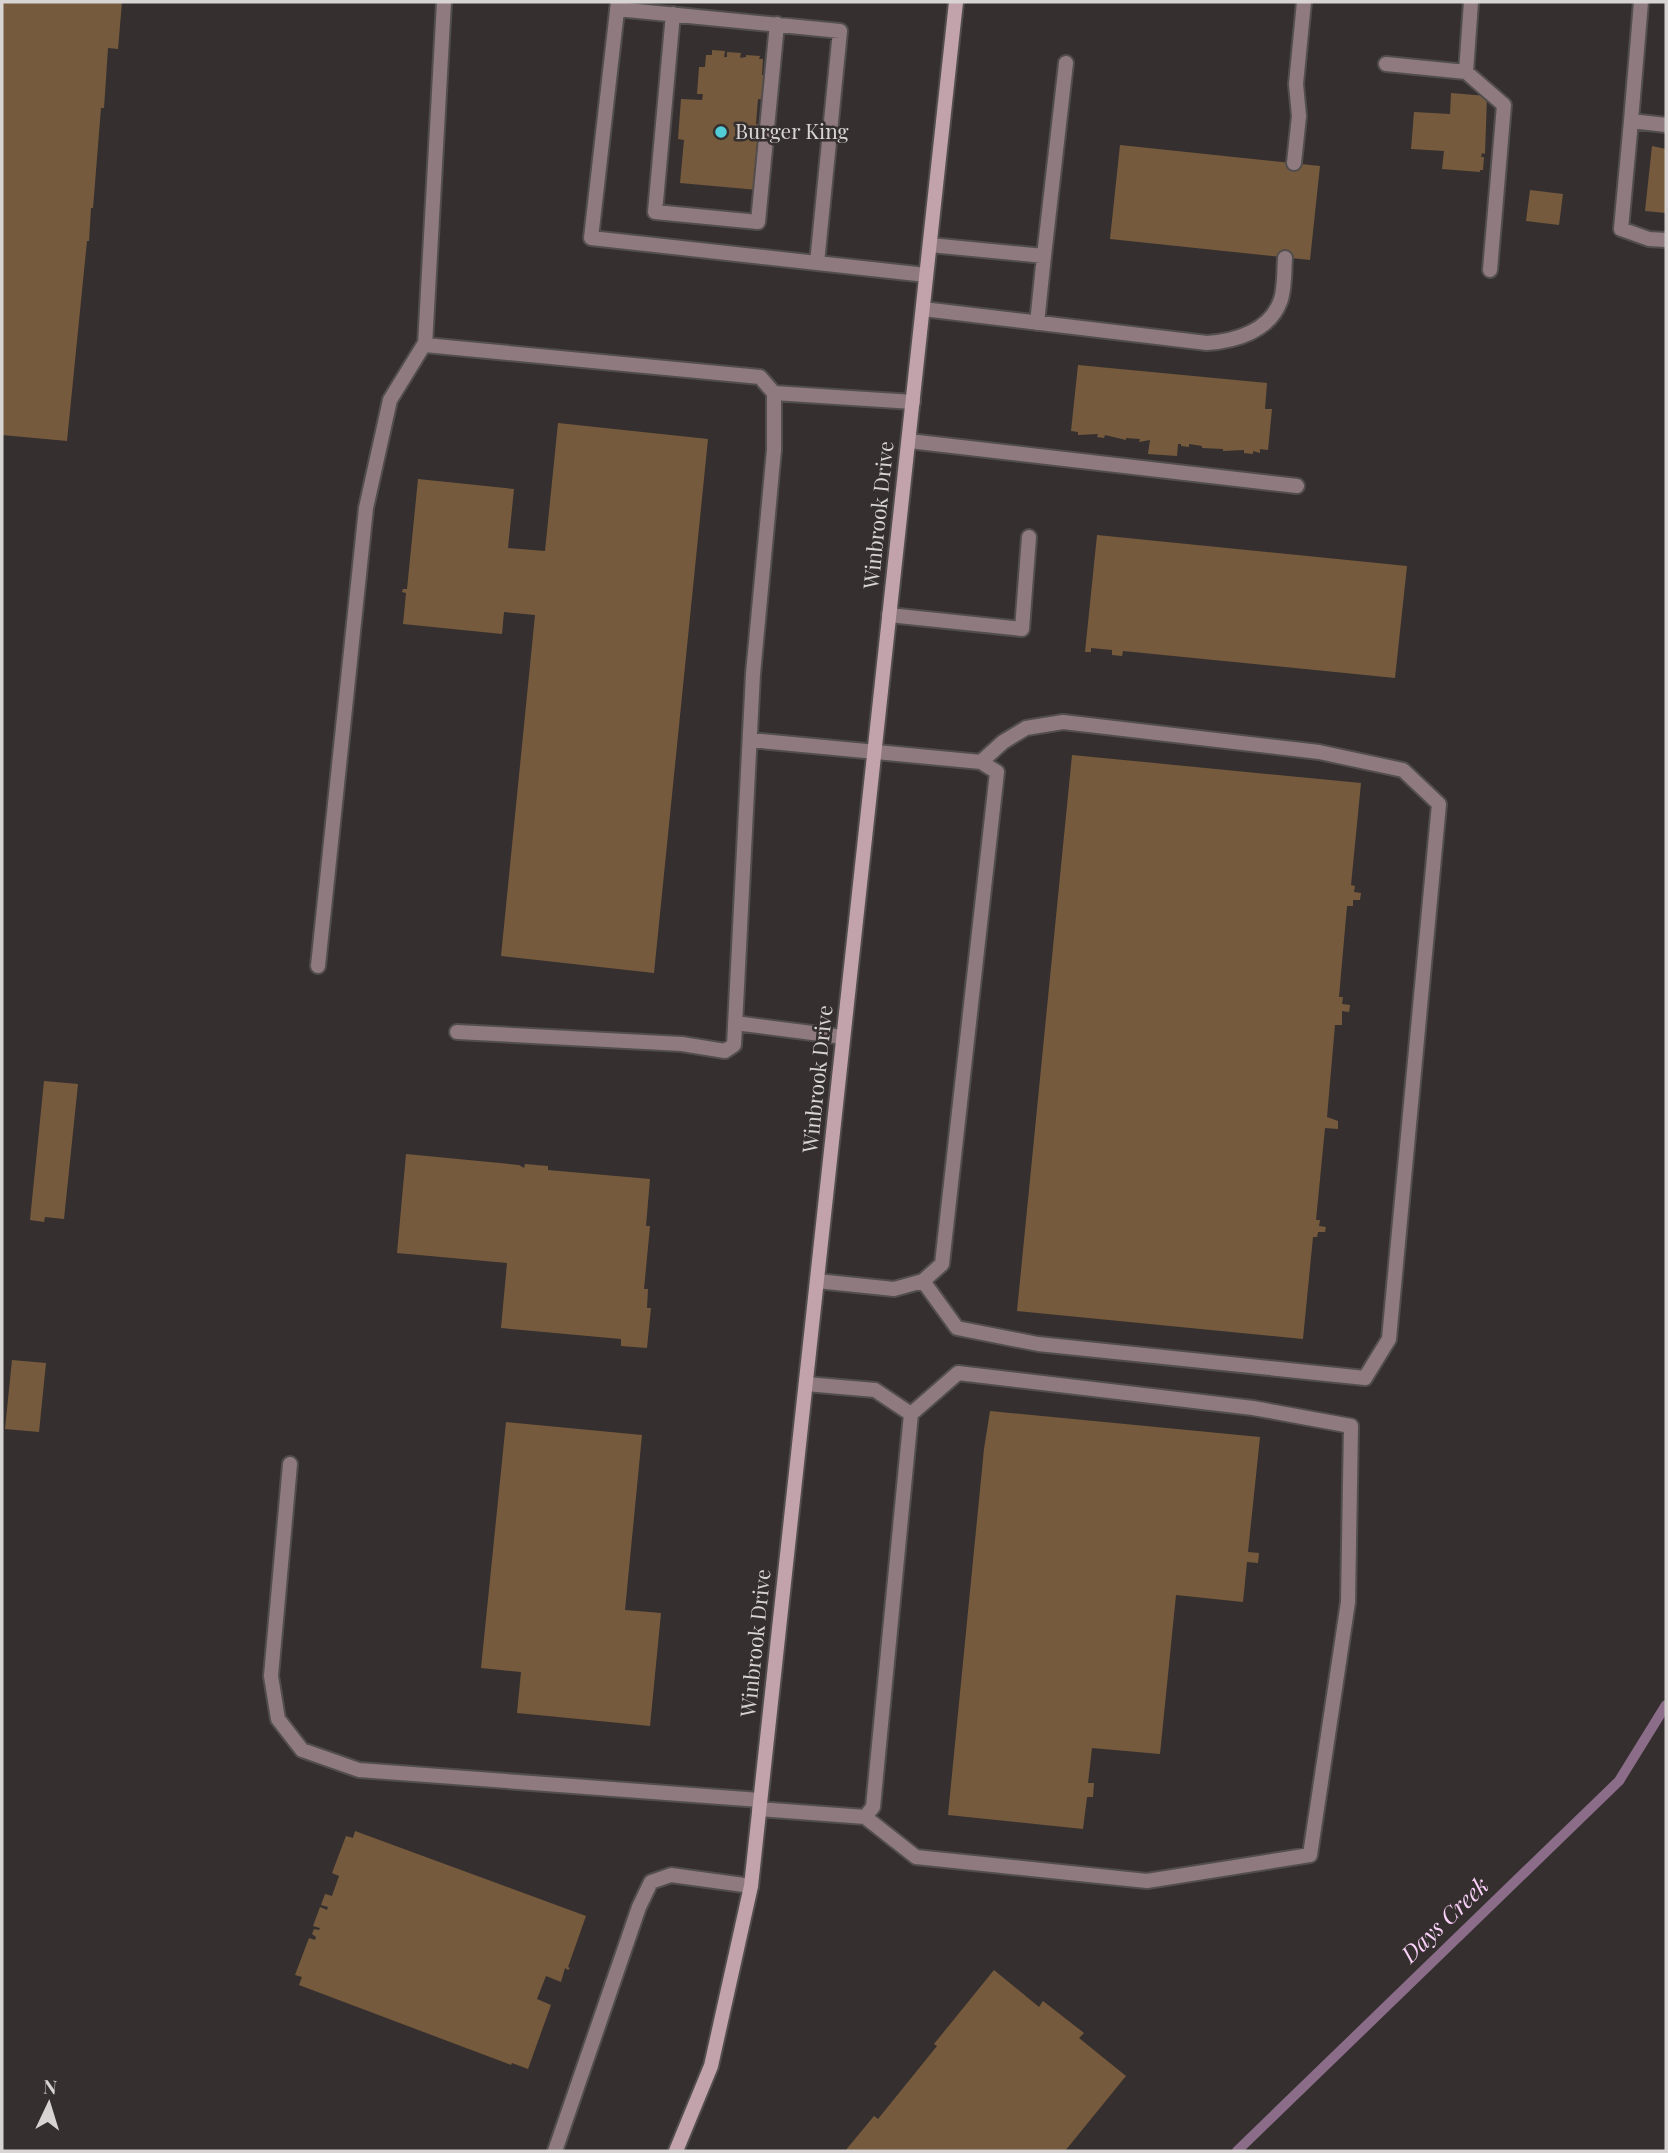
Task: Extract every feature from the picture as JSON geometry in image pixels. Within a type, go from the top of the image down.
[{"type":"street","name":"Winbrook Drive","points":[[676,2151],[710,2066],[751,1886],[956,2]]},
{"type":"lane","points":[[318,966],[366,508],[390,400],[425,344],[444,2]]},
{"type":"lane","points":[[1294,163],[1299,117],[1296,83],[1304,2]]},
{"type":"lane","points":[[1466,72],[1471,2]]},
{"type":"lane","points":[[1642,2],[1621,229],[1648,239],[1666,240]]},
{"type":"lane","points":[[817,263],[840,31],[673,14],[617,5],[591,238],[817,263],[926,275]]},
{"type":"lane","points":[[673,14],[655,212],[758,222],[777,24]]},
{"type":"lane","points":[[1037,323],[1066,63]]},
{"type":"lane","points":[[1386,64],[1466,72],[1504,106],[1490,270]]},
{"type":"lane","points":[[1631,121],[1666,125]]},
{"type":"lane","points":[[930,245],[1044,256]]},
{"type":"lane","points":[[923,309],[1207,342],[1227,341],[1265,326],[1281,301],[1285,258]]},
{"type":"lane","points":[[425,344],[760,377],[774,393],[774,450],[754,674],[734,1045],[725,1051],[682,1045],[457,1032]]},
{"type":"lane","points":[[774,393],[913,402]]},
{"type":"lane","points":[[909,441],[1297,486]]},
{"type":"lane","points":[[889,615],[1022,629],[1029,537]]},
{"type":"lane","points":[[923,1281],[957,1328],[1038,1344],[1365,1378],[1389,1339],[1439,804],[1403,770],[1331,754],[1063,723],[1026,728],[1003,742],[981,762]]},
{"type":"lane","points":[[750,740],[874,754],[981,762],[997,772],[942,1264],[923,1281],[894,1289],[817,1281]]},
{"type":"lane","points":[[735,1023],[844,1037]]},
{"type":"lane","points":[[290,1464],[271,1676],[278,1719],[302,1750],[359,1770],[760,1804],[865,1817],[916,1857],[1147,1881],[1310,1855],[1348,1602],[1351,1426],[1253,1408],[958,1373],[911,1414],[873,1807],[865,1817]]},
{"type":"lane","points":[[806,1384],[875,1390],[911,1414]]},
{"type":"lane","points":[[555,2151],[639,1907],[651,1882],[671,1875],[751,1886]]},
{"type":"building","points":[[2,2],[122,2],[118,49],[108,48],[104,108],[101,108],[93,208],[87,241],[67,441],[2,435]]},
{"type":"building","points":[[712,50],[725,51],[724,57],[727,57],[727,52],[741,53],[740,58],[746,55],[760,56],[759,59],[763,59],[762,75],[767,75],[765,100],[758,99],[756,124],[763,125],[758,190],[680,183],[684,140],[678,139],[681,99],[702,100],[703,94],[697,94],[699,67],[705,67],[706,55],[712,55]]},
{"type":"building","points":[[1451,93],[1487,96],[1485,154],[1482,153],[1483,170],[1480,172],[1442,169],[1444,151],[1411,149],[1414,112],[1450,114]]},
{"type":"building","points":[[1120,145],[1320,166],[1310,260],[1110,239]]},
{"type":"building","points":[[1652,146],[1666,149],[1666,213],[1645,211]]},
{"type":"building","points":[[1530,190],[1563,194],[1559,225],[1526,221]]},
{"type":"building","points":[[1078,365],[1267,383],[1265,409],[1272,409],[1268,450],[1260,449],[1260,453],[1253,451],[1253,454],[1244,453],[1244,450],[1223,451],[1178,444],[1177,456],[1148,454],[1150,440],[1139,442],[1140,439],[1126,440],[1105,435],[1104,438],[1097,437],[1098,434],[1078,435],[1078,432],[1071,431]]},
{"type":"building","points":[[558,423],[708,439],[654,973],[501,956],[535,615],[504,612],[502,634],[403,624],[406,593],[402,592],[407,589],[418,479],[514,489],[508,548],[545,551]]},
{"type":"building","points":[[1097,535],[1407,566],[1395,678],[1123,651],[1122,656],[1112,655],[1112,650],[1091,648],[1091,652],[1085,652]]},
{"type":"building","points":[[1072,755],[1361,783],[1351,885],[1355,886],[1354,892],[1361,893],[1360,900],[1353,900],[1353,906],[1347,906],[1339,997],[1343,997],[1342,1004],[1350,1005],[1349,1012],[1342,1011],[1342,1025],[1335,1025],[1327,1117],[1338,1121],[1338,1129],[1325,1128],[1316,1220],[1320,1220],[1319,1226],[1326,1227],[1325,1232],[1318,1232],[1317,1237],[1313,1237],[1303,1339],[1017,1311]]},
{"type":"building","points":[[44,1081],[78,1084],[64,1219],[45,1217],[44,1222],[30,1220]]},
{"type":"building","points":[[406,1154],[519,1165],[524,1168],[525,1164],[548,1166],[548,1170],[650,1179],[646,1226],[650,1226],[644,1289],[648,1289],[647,1308],[651,1308],[647,1348],[621,1346],[621,1339],[501,1328],[507,1263],[397,1253]]},
{"type":"building","points":[[12,1360],[46,1363],[39,1432],[5,1429]]},
{"type":"building","points":[[990,1411],[1260,1437],[1248,1552],[1259,1553],[1258,1563],[1247,1562],[1243,1602],[1176,1595],[1160,1754],[1092,1748],[1088,1783],[1094,1783],[1093,1797],[1087,1797],[1083,1829],[948,1815]]},
{"type":"building","points":[[506,1422],[642,1435],[625,1610],[661,1613],[650,1726],[517,1713],[521,1672],[481,1668]]},
{"type":"building","points":[[355,1831],[586,1916],[568,1967],[570,1968],[565,1968],[561,1982],[546,1976],[537,1999],[551,2005],[528,2069],[299,1985],[302,1977],[295,1975],[309,1938],[315,1940],[316,1937],[312,1934],[314,1929],[320,1928],[313,1926],[320,1907],[327,1910],[328,1907],[321,1905],[325,1894],[332,1896],[339,1876],[332,1873],[346,1836],[353,1838]]},
{"type":"building","points":[[994,1970],[1039,2007],[1043,2001],[1084,2033],[1079,2038],[1126,2076],[1065,2151],[845,2151],[874,2116],[878,2119]]},
{"type":"waterway","name":"Days Creek","points":[[1237,2151],[1619,1781],[1666,1705]]},
{"type":"place","name":"Burger King","points":[[721,132]]}]
